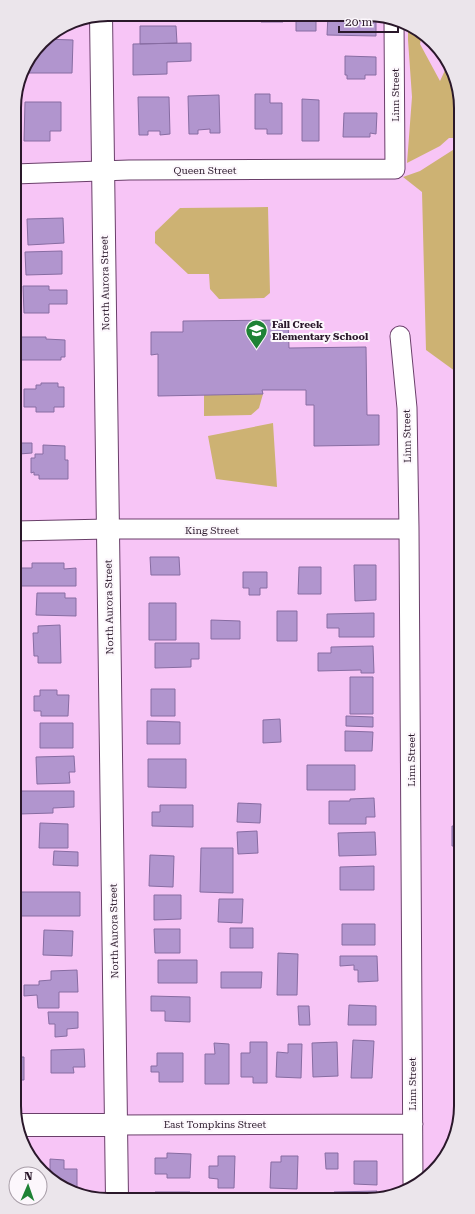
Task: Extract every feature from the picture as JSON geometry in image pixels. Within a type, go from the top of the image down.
[{"type":"street","name":"North Aurora Street","points":[[101,21],[117,1193]]},
{"type":"street","name":"Linn Street","points":[[394,26],[395,169]]},
{"type":"street","name":"Queen Street","points":[[21,174],[103,171],[395,169]]},
{"type":"street","name":"Linn Street","points":[[400,336],[407,408],[409,529],[413,1180]]},
{"type":"street","name":"King Street","points":[[21,531],[108,529],[409,529]]},
{"type":"street","name":"East Tompkins Street","points":[[23,1125],[413,1124]]},
{"type":"shaded area","points":[[408,31],[421,40],[420,44],[440,81],[445,70],[447,74],[453,96],[454,138],[449,138],[440,146],[407,163],[412,97]]},
{"type":"shaded area","points":[[454,149],[454,370],[426,350],[422,192],[403,177],[420,171]]},
{"type":"shaded area","points":[[268,207],[270,293],[264,298],[219,299],[210,289],[209,274],[188,274],[155,243],[155,232],[180,208]]},
{"type":"shaded area","points":[[263,394],[259,408],[251,415],[204,416],[204,395]]},
{"type":"shaded area","points":[[273,423],[277,487],[216,479],[208,436]]},
{"type":"building","points":[[261,21],[283,21],[283,22]]},
{"type":"building","points":[[296,21],[316,21],[316,31],[296,31]]},
{"type":"building","points":[[328,21],[376,22],[376,36],[327,35]]},
{"type":"building","points":[[140,26],[176,26],[177,43],[140,44]]},
{"type":"building","points":[[55,39],[73,40],[72,73],[28,73],[39,55],[46,46]]},
{"type":"building","points":[[191,43],[191,61],[167,62],[167,74],[133,75],[133,44]]},
{"type":"building","points":[[345,56],[376,57],[376,75],[365,75],[365,79],[347,79],[347,75],[345,75]]},
{"type":"building","points":[[255,94],[270,94],[270,103],[282,103],[282,134],[267,134],[267,129],[255,129]]},
{"type":"building","points":[[219,95],[220,133],[210,133],[210,129],[198,130],[198,134],[189,134],[188,96]]},
{"type":"building","points":[[138,97],[169,97],[170,134],[160,135],[160,131],[148,131],[148,135],[139,135]]},
{"type":"building","points":[[302,99],[319,100],[319,141],[302,141]]},
{"type":"building","points":[[25,102],[61,102],[61,131],[50,131],[50,141],[24,141]]},
{"type":"building","points":[[344,113],[377,113],[376,134],[370,133],[370,137],[343,137]]},
{"type":"building","points":[[63,218],[64,243],[28,245],[27,219]]},
{"type":"building","points":[[62,251],[62,274],[26,275],[25,252]]},
{"type":"building","points":[[23,286],[49,286],[49,290],[67,290],[67,304],[49,304],[49,313],[24,313]]},
{"type":"building","name":"Fall Creek Elementary School","points":[[288,320],[289,348],[366,347],[367,415],[379,415],[379,445],[314,446],[314,405],[306,405],[306,390],[262,390],[263,394],[158,396],[158,354],[151,355],[151,332],[183,332],[183,321]]},
{"type":"building","points":[[21,337],[46,337],[46,339],[65,340],[65,357],[61,357],[61,360],[21,360]]},
{"type":"building","points":[[41,383],[58,383],[58,387],[64,387],[64,407],[54,407],[54,412],[36,412],[36,407],[24,407],[24,389],[36,389],[36,385],[41,385]]},
{"type":"building","points":[[21,443],[32,443],[32,453],[21,454]]},
{"type":"building","points":[[43,445],[65,446],[65,460],[68,460],[68,479],[39,479],[39,475],[34,475],[34,472],[31,473],[31,458],[35,458],[35,454],[43,454]]},
{"type":"building","points":[[150,557],[179,557],[180,575],[151,575]]},
{"type":"building","points":[[32,563],[64,563],[64,569],[76,568],[76,586],[21,586],[21,568],[32,568]]},
{"type":"building","points":[[354,565],[376,565],[376,600],[355,601]]},
{"type":"building","points":[[299,567],[321,567],[321,594],[298,594]]},
{"type":"building","points":[[243,572],[267,572],[267,588],[260,588],[260,595],[249,595],[249,588],[243,588]]},
{"type":"building","points":[[37,593],[65,593],[65,598],[76,598],[76,616],[36,615]]},
{"type":"building","points":[[149,603],[176,603],[176,640],[149,640]]},
{"type":"building","points":[[277,611],[297,611],[297,641],[277,641]]},
{"type":"building","points":[[374,613],[374,637],[339,637],[339,628],[327,628],[327,614]]},
{"type":"building","points":[[211,620],[240,621],[240,639],[211,639]]},
{"type":"building","points":[[60,625],[61,663],[38,663],[38,656],[34,656],[33,633],[38,633],[38,626]]},
{"type":"building","points":[[155,643],[199,643],[199,659],[191,659],[191,667],[155,668]]},
{"type":"building","points":[[373,646],[374,673],[361,673],[361,670],[318,671],[318,653],[331,653],[331,647]]},
{"type":"building","points":[[350,677],[373,677],[373,714],[350,714]]},
{"type":"building","points":[[151,689],[175,689],[175,716],[151,716]]},
{"type":"building","points":[[40,690],[57,690],[57,695],[69,695],[68,716],[41,716],[41,711],[34,711],[34,696],[40,696]]},
{"type":"building","points":[[346,716],[373,717],[373,727],[346,726]]},
{"type":"building","points":[[280,719],[281,742],[263,743],[263,720]]},
{"type":"building","points":[[147,721],[180,722],[180,744],[147,744]]},
{"type":"building","points":[[40,723],[73,723],[73,748],[40,748]]},
{"type":"building","points":[[345,731],[373,732],[372,751],[345,751]]},
{"type":"building","points":[[74,756],[75,772],[69,772],[70,783],[37,784],[36,757]]},
{"type":"building","points":[[148,759],[186,759],[186,788],[148,787]]},
{"type":"building","points":[[307,765],[355,765],[355,790],[307,790]]},
{"type":"building","points":[[21,791],[74,791],[74,807],[53,808],[53,813],[21,814]]},
{"type":"building","points":[[374,798],[375,817],[366,817],[366,824],[329,824],[329,801],[350,801],[350,799]]},
{"type":"building","points":[[238,803],[261,804],[260,823],[237,822]]},
{"type":"building","points":[[160,805],[193,805],[193,827],[152,826],[152,812],[160,812]]},
{"type":"building","points":[[40,823],[68,824],[68,848],[39,848]]},
{"type":"building","points":[[452,826],[454,826],[454,846],[452,846]]},
{"type":"building","points":[[257,831],[258,853],[238,854],[237,832]]},
{"type":"building","points":[[375,832],[376,855],[339,856],[338,833]]},
{"type":"building","points":[[201,848],[233,848],[233,893],[200,892]]},
{"type":"building","points":[[54,851],[78,852],[78,866],[53,865]]},
{"type":"building","points":[[150,855],[174,856],[173,887],[149,886]]},
{"type":"building","points":[[374,866],[374,890],[340,890],[340,867]]},
{"type":"building","points":[[21,892],[80,892],[80,916],[21,916]]},
{"type":"building","points":[[154,895],[181,895],[181,919],[154,920]]},
{"type":"building","points":[[219,899],[243,899],[242,923],[218,922]]},
{"type":"building","points":[[342,924],[375,924],[375,945],[342,945]]},
{"type":"building","points":[[230,928],[253,928],[253,948],[230,948]]},
{"type":"building","points":[[154,929],[180,929],[180,953],[155,953]]},
{"type":"building","points":[[44,930],[73,931],[72,956],[43,955]]},
{"type":"building","points":[[278,953],[298,954],[297,995],[277,995]]},
{"type":"building","points":[[340,956],[377,956],[378,981],[358,982],[358,970],[354,970],[354,965],[340,966]]},
{"type":"building","points":[[158,960],[197,960],[197,983],[158,983]]},
{"type":"building","points":[[77,970],[78,992],[59,992],[59,1008],[38,1008],[37,995],[24,996],[24,985],[39,985],[39,981],[51,980],[51,971]]},
{"type":"building","points":[[221,972],[262,972],[261,988],[221,988]]},
{"type":"building","points":[[151,996],[190,997],[190,1022],[165,1021],[165,1011],[151,1011]]},
{"type":"building","points":[[349,1005],[376,1006],[376,1025],[348,1025]]},
{"type":"building","points":[[298,1006],[309,1006],[310,1025],[299,1025]]},
{"type":"building","points":[[48,1012],[78,1012],[78,1028],[67,1029],[67,1036],[55,1037],[55,1024],[49,1024]]},
{"type":"building","points":[[353,1040],[374,1041],[372,1078],[351,1078]]},
{"type":"building","points":[[250,1042],[267,1042],[267,1083],[253,1083],[253,1077],[241,1077],[241,1053],[250,1053]]},
{"type":"building","points":[[337,1042],[338,1076],[313,1077],[312,1043]]},
{"type":"building","points":[[214,1043],[229,1044],[229,1084],[205,1084],[205,1054],[215,1054]]},
{"type":"building","points":[[288,1044],[302,1044],[301,1078],[276,1077],[277,1052],[288,1053]]},
{"type":"building","points":[[84,1049],[85,1067],[73,1067],[74,1073],[51,1073],[51,1050]]},
{"type":"building","points":[[157,1053],[183,1053],[183,1082],[159,1082],[159,1072],[151,1072],[151,1066],[157,1066]]},
{"type":"building","points":[[21,1057],[24,1057],[24,1080],[21,1080]]},
{"type":"building","points":[[167,1153],[191,1154],[190,1178],[167,1178],[167,1174],[155,1174],[155,1158],[167,1158]]},
{"type":"building","points":[[325,1153],[338,1153],[338,1169],[326,1169]]},
{"type":"building","points":[[218,1156],[235,1156],[234,1188],[218,1188],[218,1179],[209,1178],[209,1166],[218,1166]]},
{"type":"building","points":[[281,1156],[298,1156],[297,1189],[270,1188],[271,1162],[281,1162]]},
{"type":"building","points":[[50,1159],[64,1160],[64,1169],[77,1169],[77,1187],[69,1184],[50,1171]]},
{"type":"building","points":[[354,1161],[377,1161],[377,1185],[354,1184]]},
{"type":"building","points":[[377,1191],[367,1193],[334,1192]]},
{"type":"building","points":[[155,1192],[190,1192],[190,1193]]},
{"type":"place","name":"Fall Creek Elementary School","points":[[256,350]]}]
